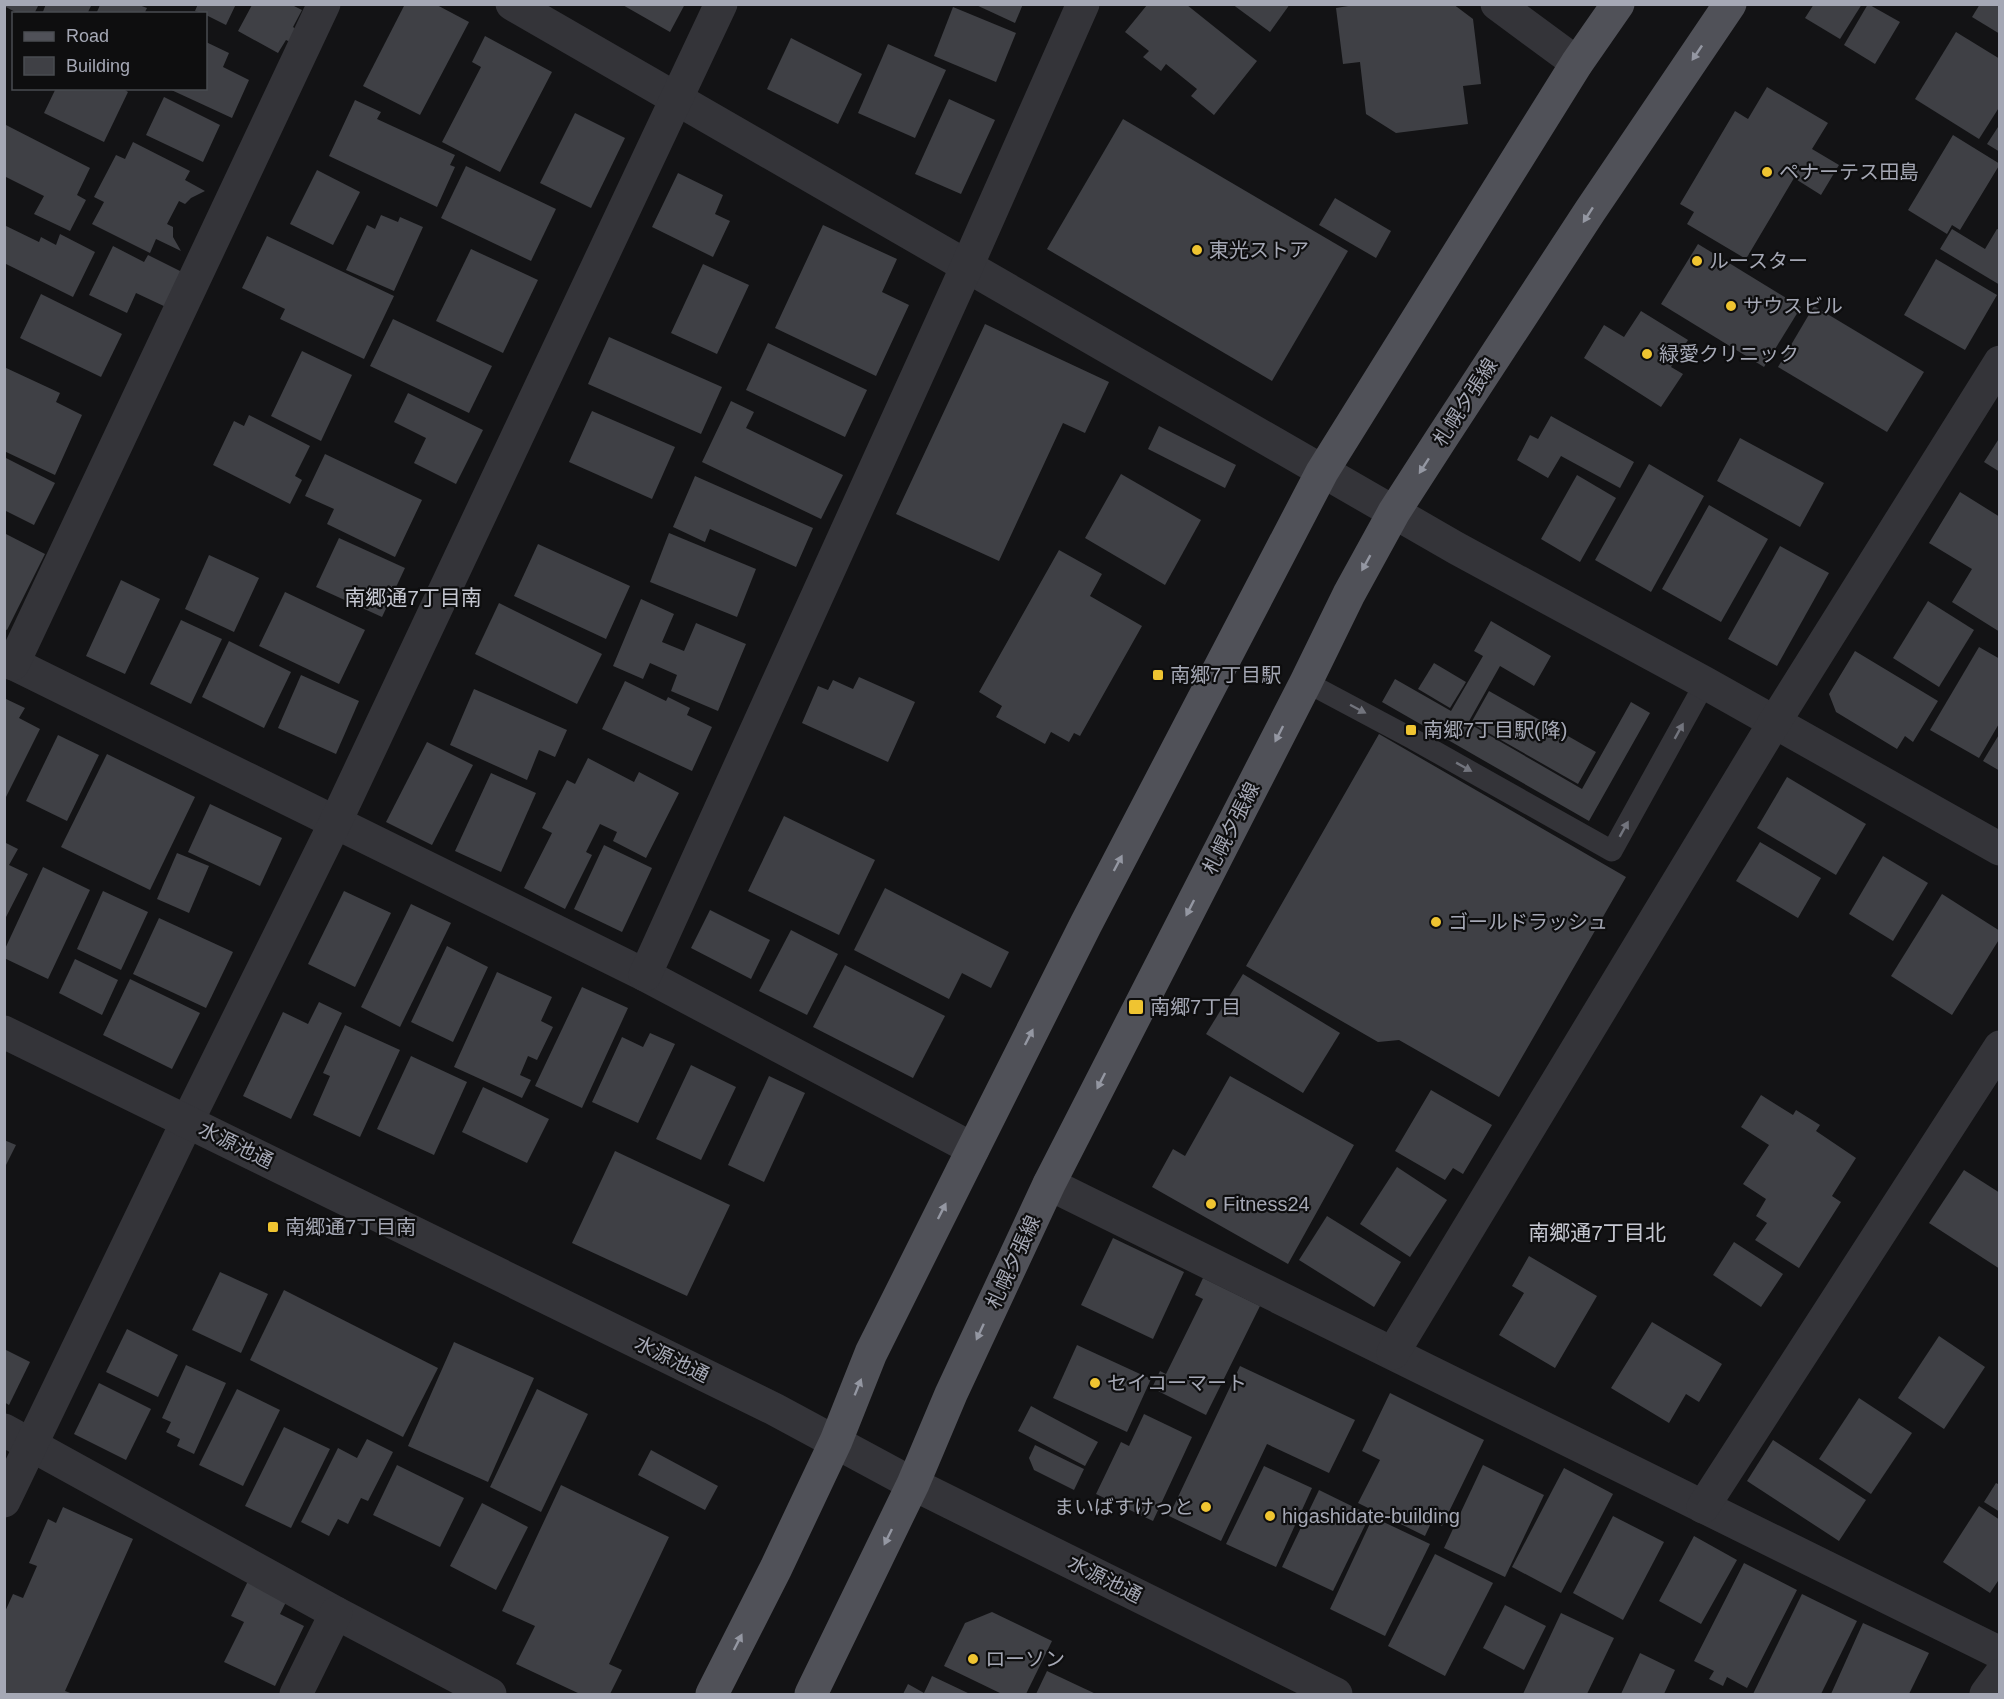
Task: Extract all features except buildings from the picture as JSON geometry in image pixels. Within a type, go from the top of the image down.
[{"type":"main road","points":[[712,1695],[836,1441],[871,1353],[1086,924],[1322,472],[1577,63],[1618,4]]},
{"type":"main road","name":"札幌夕張線","points":[[811,1695],[913,1484],[951,1394],[1049,1184],[1349,594],[1394,512],[1590,211],[1730,4]]},
{"type":"street","points":[[324,4],[9,661],[645,975],[973,1149]]},
{"type":"street","points":[[512,4],[1466,554],[1705,683],[2000,849]]},
{"type":"street","points":[[4,1501],[19,1437],[187,1122],[336,823],[721,4]]},
{"type":"street","points":[[645,975],[967,266],[1083,4]]},
{"type":"street","points":[[1497,4],[1577,63]]},
{"type":"street","points":[[1393,1353],[1774,723],[2000,362]]},
{"type":"street","name":"水源池通","points":[[4,1032],[774,1408],[913,1484],[1336,1695]]},
{"type":"street","points":[[1703,1507],[2000,1047]]},
{"type":"street","points":[[1049,1184],[2000,1653]]},
{"type":"street","points":[[19,1437],[336,1613],[490,1695]]},
{"type":"street","points":[[296,1695],[336,1613]]},
{"type":"street","points":[[1986,1695],[2000,1675]]},
{"type":"lane","points":[[1306,682],[1403,733],[1612,851],[1705,683]]},
{"type":"place","name":"ペナーテス田島","points":[[1767,172]]},
{"type":"place","name":"東光ストア","points":[[1197,250]]},
{"type":"place","name":"ルースター","points":[[1697,261]]},
{"type":"place","name":"サウスビル","points":[[1731,306]]},
{"type":"place","name":"緑愛クリニック","points":[[1647,354]]},
{"type":"place","name":"南郷7丁目駅","points":[[1158,675]]},
{"type":"place","name":"南郷7丁目駅(降)","points":[[1411,730]]},
{"type":"place","name":"ゴールドラッシュ","points":[[1436,922]]},
{"type":"place","name":"南郷7丁目","points":[[1136,1007]]},
{"type":"place","name":"Fitness24","points":[[1211,1204]]},
{"type":"place","name":"南郷通7丁目南","points":[[273,1227]]},
{"type":"place","name":"セイコーマート","points":[[1095,1383]]},
{"type":"place","name":"まいばすけっと","points":[[1206,1507]]},
{"type":"place","name":"higashidate-building","points":[[1270,1516]]},
{"type":"place","name":"ローソン","points":[[973,1659]]},
{"type":"district","name":"南郷通7丁目南","points":[[413,598]]},
{"type":"district","name":"南郷通7丁目北","points":[[1597,1233]]}]
